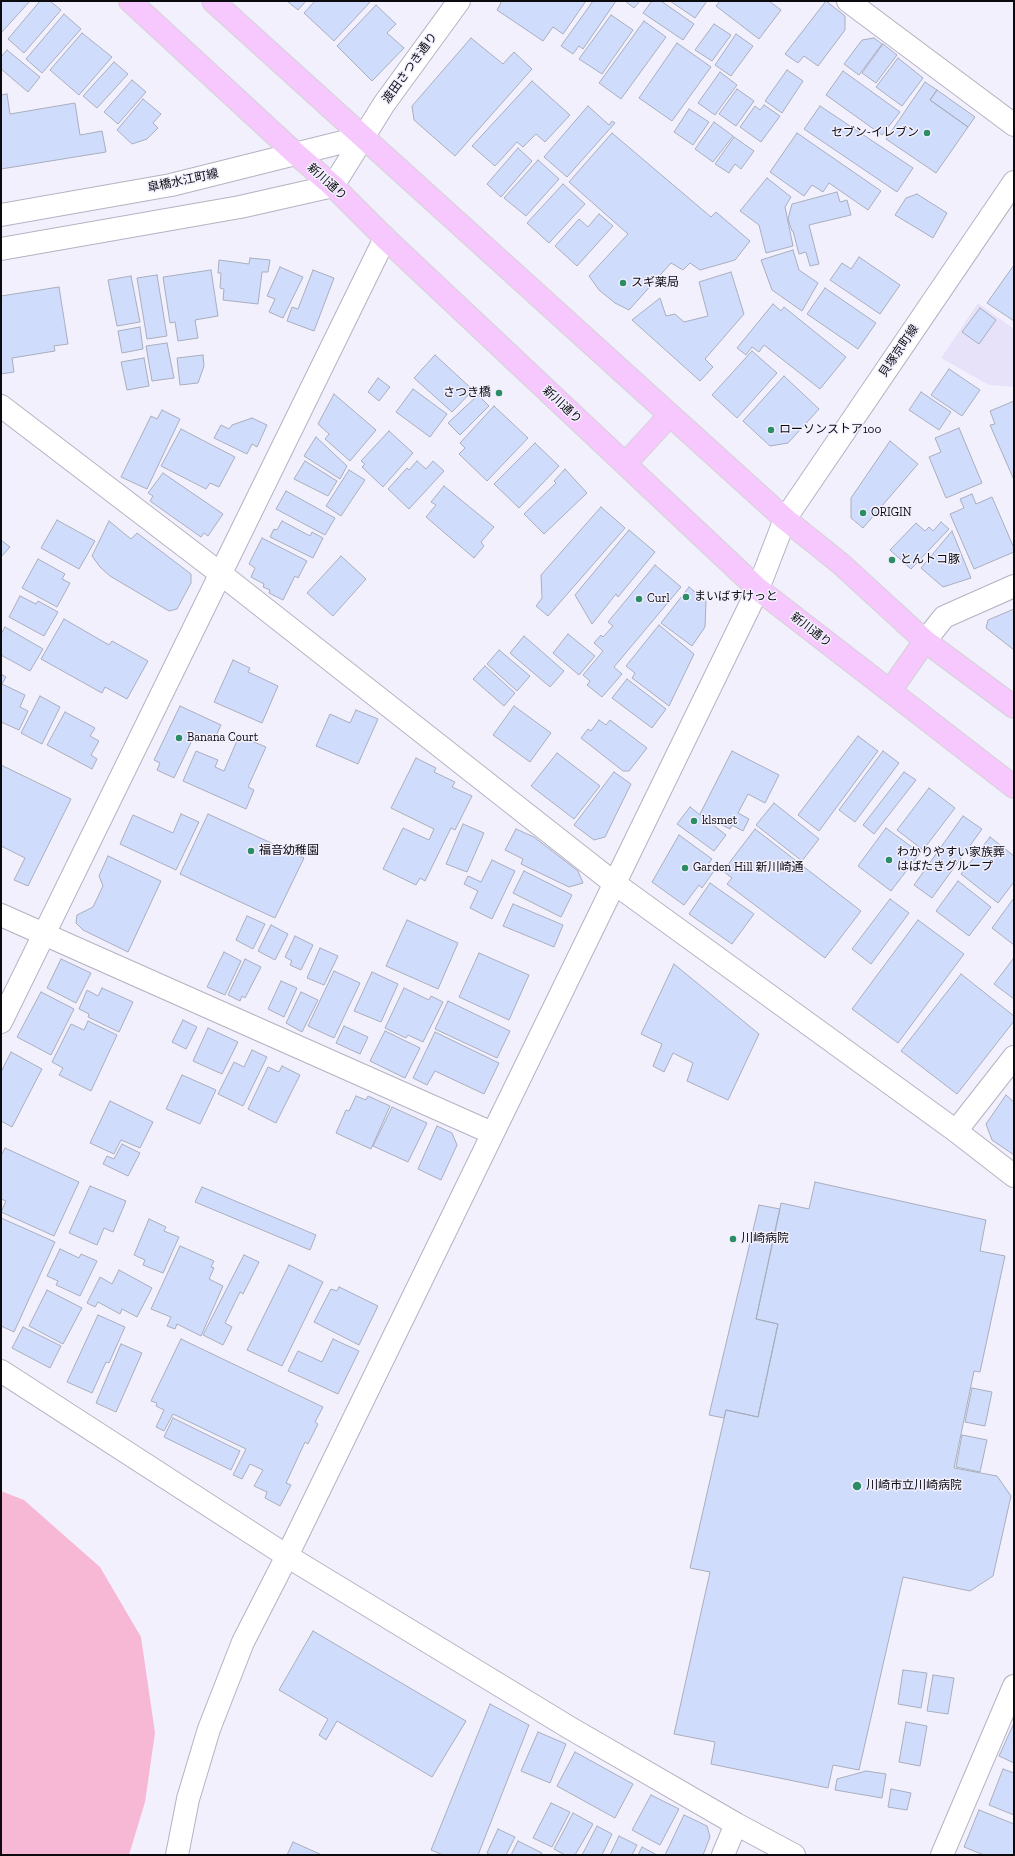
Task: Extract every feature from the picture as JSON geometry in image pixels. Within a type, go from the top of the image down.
[{"type":"main road","name":"新川通り","points":[[130,1],[296,154],[333,186],[385,238],[758,589],[1014,787]]},
{"type":"main road","points":[[213,1],[785,519],[842,564],[925,641],[1014,707]]},
{"type":"main road","points":[[625,464],[670,415]]},
{"type":"main road","points":[[890,691],[925,641]]},
{"type":"street","name":"渡田さつき通り","points":[[333,186],[384,104],[459,1]]},
{"type":"street","points":[[848,1],[1014,125]]},
{"type":"street","name":"皐橋水江町線","points":[[1,215],[171,185],[363,136]]},
{"type":"street","name":"貝塚京町線","points":[[177,1855],[188,1799],[209,1729],[243,1642],[287,1556],[758,589],[785,519],[1014,182]]},
{"type":"street","points":[[1,249],[240,207],[333,186]]},
{"type":"street","points":[[1,1022],[385,238]]},
{"type":"street","points":[[1,406],[221,574],[614,883],[956,1131],[1014,1176]]},
{"type":"street","points":[[925,641],[944,617],[1014,586]]},
{"type":"street","points":[[1,915],[44,936],[492,1133]]},
{"type":"street","points":[[956,1131],[1014,1057]]},
{"type":"street","points":[[1,1371],[287,1556],[570,1728],[736,1824],[794,1855]]},
{"type":"street","points":[[942,1855],[1014,1686]]},
{"type":"street","points":[[723,1855],[736,1824]]},
{"type":"shaded area","points":[[978,303],[1014,329],[1014,387],[989,385],[941,358]]},
{"type":"shaded area","points":[[1,1491],[24,1500],[100,1567],[141,1637],[155,1733],[145,1802],[129,1855],[1,1855]]},
{"type":"building","points":[[1,1],[30,1],[1,33]]},
{"type":"building","points":[[40,1],[50,1],[61,10],[24,53],[8,39]]},
{"type":"building","points":[[287,1],[306,1],[298,10]]},
{"type":"building","points":[[315,1],[371,1],[334,41],[304,13]]},
{"type":"building","points":[[499,1],[586,1],[563,34],[553,27],[543,41],[497,10],[501,3]]},
{"type":"building","points":[[593,1],[616,1],[583,49],[579,46],[573,54],[561,46]]},
{"type":"building","points":[[625,1],[640,1],[634,8]]},
{"type":"building","points":[[652,1],[661,1],[694,24],[683,40],[643,13]]},
{"type":"building","points":[[670,1],[707,1],[695,18]]},
{"type":"building","points":[[720,1],[769,1],[781,10],[759,39],[716,6]]},
{"type":"building","points":[[826,1],[845,16],[845,30],[818,66],[804,56],[798,63],[785,54]]},
{"type":"building","points":[[376,5],[396,24],[387,33],[404,48],[372,81],[337,46]]},
{"type":"building","points":[[64,14],[81,29],[42,73],[26,59]]},
{"type":"building","points":[[611,15],[633,30],[602,74],[579,59]]},
{"type":"building","points":[[644,21],[666,37],[621,99],[599,83]]},
{"type":"building","points":[[714,24],[731,35],[712,61],[695,50]]},
{"type":"building","points":[[82,33],[112,57],[79,95],[50,70]]},
{"type":"building","points":[[736,34],[753,46],[731,76],[715,65]]},
{"type":"building","points":[[471,38],[503,64],[514,52],[532,69],[455,156],[414,120],[412,106]]},
{"type":"building","points":[[874,38],[882,44],[859,75],[844,64],[862,40]]},
{"type":"building","points":[[677,43],[711,67],[672,121],[639,98]]},
{"type":"building","points":[[883,44],[897,55],[876,83],[862,73]]},
{"type":"building","points":[[7,50],[40,77],[28,92],[1,69],[1,57]]},
{"type":"building","points":[[898,58],[923,78],[902,106],[876,87]]},
{"type":"building","points":[[114,62],[128,74],[97,108],[83,96]]},
{"type":"building","points":[[787,70],[803,81],[782,113],[765,101]]},
{"type":"building","points":[[843,71],[900,112],[882,135],[826,95]]},
{"type":"building","points":[[720,72],[737,85],[715,115],[698,103]]},
{"type":"building","points":[[132,80],[146,92],[118,124],[104,112]]},
{"type":"building","points":[[532,81],[570,115],[545,142],[536,134],[523,147],[517,142],[495,166],[472,146]]},
{"type":"building","name":"セブン-イレブン","points":[[925,82],[937,90],[930,100],[968,127],[936,173],[886,139]]},
{"type":"building","points":[[737,89],[754,101],[736,126],[719,114]]},
{"type":"building","points":[[937,90],[975,117],[968,127],[930,100]]},
{"type":"building","points":[[7,94],[10,114],[75,103],[80,135],[102,131],[106,152],[1,169],[1,95]]},
{"type":"building","points":[[143,99],[161,114],[153,123],[158,128],[147,139],[132,144],[117,130]]},
{"type":"building","points":[[764,105],[780,116],[761,142],[740,127],[755,106],[760,110]]},
{"type":"building","points":[[588,106],[609,125],[612,121],[615,123],[567,177],[544,157]]},
{"type":"building","points":[[820,106],[913,168],[897,192],[804,129]]},
{"type":"building","points":[[689,109],[709,122],[693,145],[674,132]]},
{"type":"building","points":[[714,122],[733,136],[713,162],[695,149]]},
{"type":"building","points":[[612,133],[711,217],[716,212],[750,241],[735,260],[700,270],[690,263],[683,270],[671,263],[629,310],[615,303],[599,290],[589,276],[628,234],[569,182]]},
{"type":"building","points":[[797,133],[881,191],[868,210],[829,183],[823,192],[812,185],[804,196],[770,172]]},
{"type":"building","points":[[734,137],[754,151],[741,169],[735,164],[729,173],[715,164]]},
{"type":"building","points":[[518,148],[532,161],[501,197],[487,184]]},
{"type":"building","points":[[538,160],[559,179],[526,216],[504,198]]},
{"type":"building","points":[[767,178],[791,197],[785,207],[793,246],[766,253],[759,225],[740,211]]},
{"type":"building","points":[[563,184],[585,204],[549,243],[527,223]]},
{"type":"building","points":[[837,192],[840,202],[847,200],[851,215],[809,225],[819,264],[810,266],[806,252],[799,254],[788,219],[792,204]]},
{"type":"building","points":[[917,194],[947,213],[933,238],[895,215],[906,198]]},
{"type":"building","points":[[599,214],[613,226],[577,266],[555,246],[579,219],[588,227]]},
{"type":"building","points":[[793,250],[799,270],[818,283],[802,311],[772,290],[761,260]]},
{"type":"building","points":[[859,257],[900,285],[880,314],[830,280],[842,263],[851,269]]},
{"type":"building","points":[[250,258],[270,260],[268,272],[262,272],[258,304],[223,300],[224,289],[220,288],[221,273],[218,273],[219,260],[249,264]]},
{"type":"building","points":[[1014,265],[1014,321],[987,303]]},
{"type":"building","points":[[280,267],[303,277],[283,318],[269,312],[275,299],[267,296]]},
{"type":"building","points":[[211,270],[218,316],[195,320],[198,338],[178,341],[175,322],[170,323],[163,277]]},
{"type":"building","points":[[313,270],[334,278],[314,331],[287,321],[292,307],[298,309]]},
{"type":"building","points":[[731,272],[744,314],[705,359],[713,367],[700,381],[632,320],[660,298],[666,316],[675,314],[684,322],[708,316],[699,282]]},
{"type":"building","points":[[157,275],[167,336],[147,339],[137,278]]},
{"type":"building","points":[[131,276],[140,322],[117,326],[108,280]]},
{"type":"building","points":[[59,287],[68,344],[54,346],[55,351],[12,358],[14,372],[1,374],[1,296]]},
{"type":"building","points":[[825,288],[876,323],[858,349],[807,314]]},
{"type":"building","points":[[773,304],[781,311],[784,307],[846,357],[820,389],[764,345],[759,352],[752,347],[746,355],[737,348]]},
{"type":"building","points":[[980,308],[996,320],[979,344],[962,332]]},
{"type":"building","points":[[140,327],[143,349],[122,353],[118,331]]},
{"type":"building","points":[[167,343],[174,378],[152,381],[146,346]]},
{"type":"building","points":[[752,351],[777,373],[737,418],[712,395]]},
{"type":"building","points":[[203,355],[204,366],[198,383],[180,385],[177,358]]},
{"type":"building","points":[[435,355],[473,390],[452,412],[414,378]]},
{"type":"building","points":[[144,358],[149,386],[127,390],[121,362]]},
{"type":"building","points":[[949,369],[980,390],[962,416],[931,395]]},
{"type":"building","points":[[784,376],[819,409],[788,443],[770,446],[743,421]]},
{"type":"building","points":[[378,378],[390,387],[379,401],[368,392]]},
{"type":"building","points":[[413,389],[447,414],[430,437],[396,412]]},
{"type":"building","points":[[921,392],[951,412],[939,430],[909,410]]},
{"type":"building","points":[[334,394],[376,430],[350,461],[325,439],[329,434],[318,424]]},
{"type":"building","points":[[478,395],[489,406],[460,435],[448,423]]},
{"type":"building","points":[[1014,401],[1014,480],[990,425],[995,424],[990,411]]},
{"type":"building","points":[[494,406],[528,438],[487,481],[459,454],[465,448],[460,443]]},
{"type":"building","points":[[162,410],[180,419],[147,489],[121,477],[151,416],[157,419]]},
{"type":"building","points":[[252,418],[267,425],[257,447],[252,444],[247,454],[214,438],[221,425],[229,429],[232,425]]},
{"type":"building","points":[[959,428],[982,483],[946,498],[929,457],[941,452],[935,438]]},
{"type":"building","points":[[181,429],[235,457],[219,487],[210,483],[206,489],[161,466]]},
{"type":"building","points":[[389,431],[413,453],[383,487],[362,467],[365,464],[361,461]]},
{"type":"building","points":[[316,437],[347,466],[340,479],[304,456]]},
{"type":"building","points":[[890,441],[918,464],[863,528],[851,518],[851,498]]},
{"type":"building","points":[[535,443],[559,466],[519,508],[494,484]]},
{"type":"building","points":[[305,461],[337,481],[328,496],[294,479]]},
{"type":"building","points":[[417,461],[426,469],[433,461],[444,471],[409,509],[388,489],[407,468],[409,470]]},
{"type":"building","points":[[565,469],[587,493],[544,534],[524,514],[556,483],[554,481]]},
{"type":"building","points":[[349,470],[365,480],[341,516],[326,506]]},
{"type":"building","points":[[163,473],[223,514],[208,536],[204,533],[201,537],[150,501],[153,496],[148,493]]},
{"type":"building","points":[[444,486],[494,527],[481,542],[484,546],[474,558],[426,517],[436,505],[431,502]]},
{"type":"building","points":[[286,491],[335,518],[325,535],[276,509]]},
{"type":"building","points":[[972,494],[976,504],[992,497],[1014,548],[1014,552],[974,569],[950,514],[964,508],[960,499]]},
{"type":"building","points":[[601,507],[625,528],[548,616],[536,606],[542,598],[541,575]]},
{"type":"building","points":[[57,520],[95,541],[79,569],[41,548]]},
{"type":"building","points":[[109,521],[131,539],[137,533],[191,574],[191,583],[177,609],[169,611],[110,576],[100,567],[92,556]]},
{"type":"building","points":[[282,521],[310,536],[312,532],[323,538],[313,558],[270,537],[274,529],[277,530]]},
{"type":"building","points":[[941,522],[949,529],[911,569],[890,550],[916,523],[925,531],[929,527],[933,531]]},
{"type":"building","points":[[629,530],[655,552],[618,597],[616,594],[592,624],[575,595]]},
{"type":"building","points":[[952,531],[971,578],[943,587],[921,568]]},
{"type":"building","points":[[262,538],[307,561],[298,578],[295,576],[283,600],[269,593],[270,590],[263,587],[264,584],[251,577],[255,568],[249,564]]},
{"type":"building","points":[[1,540],[10,547],[1,557]]},
{"type":"building","points":[[341,556],[366,579],[333,616],[307,593]]},
{"type":"building","points":[[38,559],[65,574],[62,579],[70,583],[57,607],[22,588]]},
{"type":"building","points":[[655,565],[681,587],[614,667],[622,674],[602,697],[587,685],[590,681],[583,675],[603,651],[594,643],[601,635],[603,637],[613,626],[608,622]]},
{"type":"building","points":[[689,587],[706,601],[705,627],[692,646],[661,623]]},
{"type":"building","points":[[20,596],[36,604],[38,601],[58,612],[44,636],[9,617]]},
{"type":"building","points":[[1014,609],[1014,650],[986,628],[988,620]]},
{"type":"building","points":[[64,619],[109,645],[112,641],[148,661],[127,699],[105,687],[102,693],[41,659]]},
{"type":"building","points":[[659,625],[694,654],[669,706],[632,678],[635,673],[626,666]]},
{"type":"building","points":[[5,627],[43,649],[30,671],[1,655],[1,634]]},
{"type":"building","points":[[568,634],[595,656],[579,675],[553,653]]},
{"type":"building","points":[[524,636],[564,671],[550,687],[510,653]]},
{"type":"building","points":[[499,650],[530,676],[517,691],[487,664]]},
{"type":"building","points":[[233,660],[250,668],[248,672],[278,686],[262,723],[214,702]]},
{"type":"building","points":[[485,666],[515,693],[504,706],[473,679]]},
{"type":"building","points":[[1,674],[6,677],[2,684],[25,695],[20,707],[28,711],[19,730],[1,722]]},
{"type":"building","points":[[627,679],[666,709],[652,728],[612,698]]},
{"type":"building","points":[[40,696],[60,707],[42,744],[21,733]]},
{"type":"building","name":"Banana Court","points":[[180,706],[221,725],[213,742],[195,734],[174,778],[157,770],[160,763],[154,760]]},
{"type":"building","points":[[514,706],[551,733],[530,762],[493,735]]},
{"type":"building","points":[[356,710],[378,719],[358,764],[316,746],[330,714],[350,723]]},
{"type":"building","points":[[65,712],[95,728],[90,736],[99,741],[91,755],[97,759],[92,769],[47,745]]},
{"type":"building","points":[[599,720],[606,725],[610,720],[647,748],[629,771],[623,771],[581,738],[588,729],[591,731]]},
{"type":"building","points":[[239,736],[266,747],[248,787],[254,790],[246,809],[183,781],[196,751],[218,760],[215,767],[224,771]]},
{"type":"building","points":[[858,736],[878,751],[819,831],[798,815]]},
{"type":"building","points":[[732,751],[779,775],[765,803],[748,794],[738,813],[749,819],[743,831],[732,825],[730,829],[700,814]]},
{"type":"building","points":[[883,751],[899,763],[855,822],[839,810]]},
{"type":"building","points":[[557,753],[600,786],[574,819],[531,786]]},
{"type":"building","points":[[416,758],[436,768],[434,772],[455,782],[452,787],[472,796],[455,830],[451,828],[425,881],[420,878],[416,885],[383,869],[403,828],[429,840],[434,829],[391,808]]},
{"type":"building","points":[[1,765],[71,799],[28,886],[14,880],[25,858],[1,846]]},
{"type":"building","points":[[614,772],[631,784],[605,837],[594,840],[574,825]]},
{"type":"building","points":[[904,772],[916,780],[874,834],[863,825]]},
{"type":"building","points":[[929,788],[955,808],[923,850],[897,830]]},
{"type":"building","points":[[774,803],[819,839],[802,861],[756,825]]},
{"type":"building","points":[[690,807],[726,835],[714,851],[677,824]]},
{"type":"building","points":[[181,814],[199,822],[176,870],[120,844],[133,815],[173,833]]},
{"type":"building","points":[[208,814],[304,858],[275,918],[180,874]]},
{"type":"building","points":[[963,816],[982,829],[932,898],[914,885]]},
{"type":"building","points":[[463,824],[484,833],[467,872],[446,864]]},
{"type":"building","name":"わかりやすい家族葬 はばたきグループ","points":[[886,828],[920,853],[891,891],[858,866]]},
{"type":"building","points":[[516,829],[534,837],[578,871],[583,883],[569,887],[521,864],[523,859],[505,850]]},
{"type":"building","points":[[755,829],[861,911],[825,958],[727,884],[732,878],[723,871]]},
{"type":"building","name":"Garden Hill 新川崎通","points":[[679,835],[712,859],[707,866],[714,871],[702,888],[699,885],[684,905],[652,882]]},
{"type":"building","points":[[990,837],[1014,856],[1014,882],[998,903],[961,874]]},
{"type":"building","points":[[108,856],[161,881],[128,952],[83,930],[76,923],[77,915],[93,907],[103,886],[99,876]]},
{"type":"building","points":[[492,860],[515,871],[492,919],[470,908],[478,891],[464,884],[468,876],[481,882]]},
{"type":"building","points":[[524,871],[572,895],[561,917],[513,893]]},
{"type":"building","points":[[958,881],[991,907],[969,936],[936,911]]},
{"type":"building","points":[[710,883],[754,914],[732,944],[689,914]]},
{"type":"building","points":[[1014,898],[1014,945],[992,928]]},
{"type":"building","points":[[890,899],[909,913],[871,964],[852,949]]},
{"type":"building","points":[[513,904],[563,925],[554,947],[503,926]]},
{"type":"building","points":[[247,916],[265,924],[253,949],[236,940]]},
{"type":"building","points":[[407,920],[458,943],[438,989],[386,966]]},
{"type":"building","points":[[918,920],[964,954],[898,1043],[852,1009]]},
{"type":"building","points":[[271,925],[288,934],[275,960],[258,951]]},
{"type":"building","points":[[295,936],[313,945],[301,970],[290,965],[292,961],[285,957]]},
{"type":"building","points":[[320,948],[338,956],[324,985],[307,978]]},
{"type":"building","points":[[224,952],[241,961],[225,995],[207,987]]},
{"type":"building","points":[[479,953],[529,975],[509,1020],[459,997]]},
{"type":"building","points":[[61,959],[91,973],[76,1003],[47,988]]},
{"type":"building","points":[[245,959],[261,967],[245,998],[242,996],[240,1001],[228,995]]},
{"type":"building","points":[[1014,959],[1014,999],[994,984]]},
{"type":"building","points":[[674,964],[759,1034],[728,1100],[687,1081],[693,1063],[673,1053],[664,1072],[653,1066],[662,1044],[641,1034]]},
{"type":"building","points":[[334,971],[360,983],[334,1038],[308,1026]]},
{"type":"building","points":[[372,972],[398,984],[381,1022],[354,1011]]},
{"type":"building","points":[[961,974],[1014,1016],[1014,1021],[957,1094],[901,1051]]},
{"type":"building","points":[[281,981],[297,988],[284,1017],[268,1009]]},
{"type":"building","points":[[102,988],[133,1002],[119,1032],[88,1017],[89,1014],[79,1009],[87,990],[98,996]]},
{"type":"building","points":[[404,988],[429,1000],[431,996],[443,1002],[423,1042],[408,1035],[406,1038],[385,1028]]},
{"type":"building","points":[[41,992],[74,1009],[51,1055],[17,1037]]},
{"type":"building","points":[[301,992],[318,1000],[302,1032],[286,1023]]},
{"type":"building","points":[[448,1001],[510,1031],[497,1058],[435,1029]]},
{"type":"building","points":[[183,1020],[197,1027],[186,1049],[172,1042]]},
{"type":"building","points":[[88,1021],[117,1035],[91,1091],[59,1075],[63,1068],[52,1062],[71,1024],[84,1030]]},
{"type":"building","points":[[344,1026],[368,1037],[360,1054],[336,1043]]},
{"type":"building","points":[[208,1028],[238,1042],[222,1074],[193,1061]]},
{"type":"building","points":[[385,1031],[420,1048],[405,1078],[370,1061]]},
{"type":"building","points":[[435,1032],[499,1063],[484,1094],[435,1071],[427,1085],[413,1078]]},
{"type":"building","points":[[252,1050],[267,1057],[243,1106],[218,1094],[234,1062],[244,1067]]},
{"type":"building","points":[[11,1052],[42,1069],[12,1127],[1,1121],[1,1072]]},
{"type":"building","points":[[282,1066],[300,1075],[276,1123],[248,1109],[268,1067],[279,1072]]},
{"type":"building","points":[[182,1075],[216,1090],[200,1124],[166,1109]]},
{"type":"building","points":[[1006,1095],[1014,1102],[1014,1155],[992,1140],[986,1124]]},
{"type":"building","points":[[356,1096],[366,1100],[368,1096],[390,1106],[371,1149],[336,1133],[346,1110],[349,1111]]},
{"type":"building","points":[[110,1101],[153,1122],[140,1148],[121,1140],[114,1154],[90,1143]]},
{"type":"building","points":[[392,1107],[427,1123],[408,1162],[373,1146]]},
{"type":"building","points":[[437,1126],[452,1133],[457,1145],[441,1180],[418,1169]]},
{"type":"building","points":[[122,1144],[140,1153],[128,1176],[103,1164],[107,1156],[114,1159]]},
{"type":"building","points":[[5,1148],[79,1182],[54,1236],[1,1212],[6,1201],[1,1199],[1,1153],[2,1154]]},
{"type":"building","name":"川崎市立川崎病院","points":[[815,1182],[986,1220],[980,1251],[1005,1256],[980,1372],[974,1371],[954,1468],[997,1476],[1011,1496],[993,1576],[970,1591],[903,1577],[859,1770],[833,1765],[828,1788],[711,1764],[715,1742],[674,1734],[710,1572],[690,1568],[726,1410],[758,1417],[778,1324],[756,1319],[781,1203],[809,1209]]},
{"type":"building","points":[[90,1186],[126,1201],[113,1232],[104,1228],[97,1245],[69,1233]]},
{"type":"building","points":[[202,1187],[316,1235],[310,1250],[195,1202]]},
{"type":"building","points":[[759,1205],[780,1209],[756,1319],[778,1324],[758,1417],[726,1410],[724,1418],[709,1415]]},
{"type":"building","points":[[1,1218],[55,1242],[14,1332],[1,1326]]},
{"type":"building","points":[[149,1219],[166,1227],[164,1231],[179,1237],[163,1273],[143,1265],[145,1260],[134,1255]]},
{"type":"building","points":[[180,1246],[214,1261],[211,1267],[214,1268],[209,1279],[223,1286],[201,1336],[177,1324],[175,1329],[167,1326],[171,1317],[151,1309]]},
{"type":"building","points":[[60,1249],[79,1258],[81,1254],[97,1261],[80,1296],[56,1285],[58,1281],[47,1276]]},
{"type":"building","points":[[244,1255],[259,1262],[243,1294],[240,1292],[225,1323],[232,1327],[223,1345],[203,1335]]},
{"type":"building","points":[[289,1265],[323,1282],[282,1366],[247,1350]]},
{"type":"building","points":[[119,1270],[152,1288],[137,1317],[122,1309],[120,1314],[98,1302],[95,1307],[87,1303],[100,1277],[112,1284]]},
{"type":"building","points":[[339,1287],[378,1306],[359,1345],[314,1322],[331,1289],[337,1291]]},
{"type":"building","points":[[47,1290],[82,1308],[63,1344],[29,1326]]},
{"type":"building","points":[[98,1315],[125,1327],[109,1363],[106,1362],[92,1393],[67,1382]]},
{"type":"building","points":[[23,1327],[61,1346],[50,1368],[12,1348]]},
{"type":"building","points":[[181,1339],[323,1407],[315,1422],[318,1424],[308,1444],[305,1442],[286,1483],[291,1485],[280,1506],[265,1498],[267,1492],[254,1486],[263,1470],[250,1464],[242,1479],[233,1475],[246,1449],[173,1414],[164,1431],[156,1427],[164,1410],[156,1406],[157,1403],[151,1401]]},
{"type":"building","points":[[333,1339],[359,1351],[338,1394],[288,1371],[298,1351],[322,1362]]},
{"type":"building","points":[[121,1344],[142,1353],[116,1412],[96,1403]]},
{"type":"building","points":[[972,1388],[992,1392],[985,1426],[965,1422]]},
{"type":"building","points":[[173,1418],[240,1451],[231,1470],[164,1437]]},
{"type":"building","points":[[962,1435],[987,1440],[980,1472],[956,1467]]},
{"type":"building","points":[[313,1631],[466,1721],[432,1777],[337,1721],[326,1740],[319,1735],[328,1719],[279,1690]]},
{"type":"building","points":[[903,1670],[927,1673],[921,1708],[898,1704]]},
{"type":"building","points":[[933,1675],[954,1678],[948,1714],[927,1711]]},
{"type":"building","points":[[490,1704],[529,1725],[478,1855],[443,1855],[431,1850]]},
{"type":"building","points":[[906,1722],[927,1726],[920,1766],[899,1762]]},
{"type":"building","points":[[1014,1723],[1014,1763],[999,1756]]},
{"type":"building","points":[[538,1732],[566,1744],[550,1783],[521,1771]]},
{"type":"building","points":[[575,1752],[633,1784],[615,1818],[557,1786]]},
{"type":"building","points":[[1003,1769],[1014,1773],[1014,1815],[989,1805]]},
{"type":"building","points":[[866,1771],[886,1774],[882,1798],[835,1790],[837,1779]]},
{"type":"building","points":[[891,1789],[911,1793],[907,1810],[888,1807]]},
{"type":"building","points":[[651,1795],[679,1809],[660,1845],[632,1830]]},
{"type":"building","points":[[551,1803],[570,1812],[552,1847],[533,1838]]},
{"type":"building","points":[[979,1810],[1014,1824],[1014,1855],[984,1855],[964,1847]]},
{"type":"building","points":[[573,1813],[593,1824],[575,1855],[565,1855],[554,1849]]},
{"type":"building","points":[[684,1815],[707,1826],[710,1837],[703,1855],[665,1855]]},
{"type":"building","points":[[597,1826],[612,1834],[602,1855],[582,1855]]},
{"type":"building","points":[[498,1829],[515,1837],[506,1855],[491,1855],[487,1853]]},
{"type":"building","points":[[619,1836],[637,1845],[632,1855],[610,1855]]},
{"type":"building","points":[[518,1841],[542,1853],[541,1855],[511,1855]]},
{"type":"building","points":[[293,1842],[322,1855],[287,1855]]},
{"type":"building","points":[[642,1847],[657,1855],[638,1855]]},
{"type":"place","name":"セブン-イレブン","points":[[927,133]]},
{"type":"place","name":"スギ薬局","points":[[623,283]]},
{"type":"place","name":"さつき橋","points":[[499,393]]},
{"type":"place","name":"ローソンストア100","points":[[771,430]]},
{"type":"place","name":"ORIGIN","points":[[863,513]]},
{"type":"place","name":"とんトコ豚","points":[[892,560]]},
{"type":"place","name":"まいばすけっと","points":[[686,597]]},
{"type":"place","name":"Curl","points":[[639,599]]},
{"type":"place","name":"Banana Court","points":[[179,738]]},
{"type":"place","name":"klsmet","points":[[694,821]]},
{"type":"place","name":"福音幼稚園","points":[[251,851]]},
{"type":"place","name":"わかりやすい家族葬 はばたきグループ","points":[[889,860]]},
{"type":"place","name":"Garden Hill 新川崎通","points":[[685,868]]},
{"type":"place","name":"川崎病院","points":[[733,1239]]},
{"type":"place","name":"川崎市立川崎病院","points":[[857,1486]]}]
